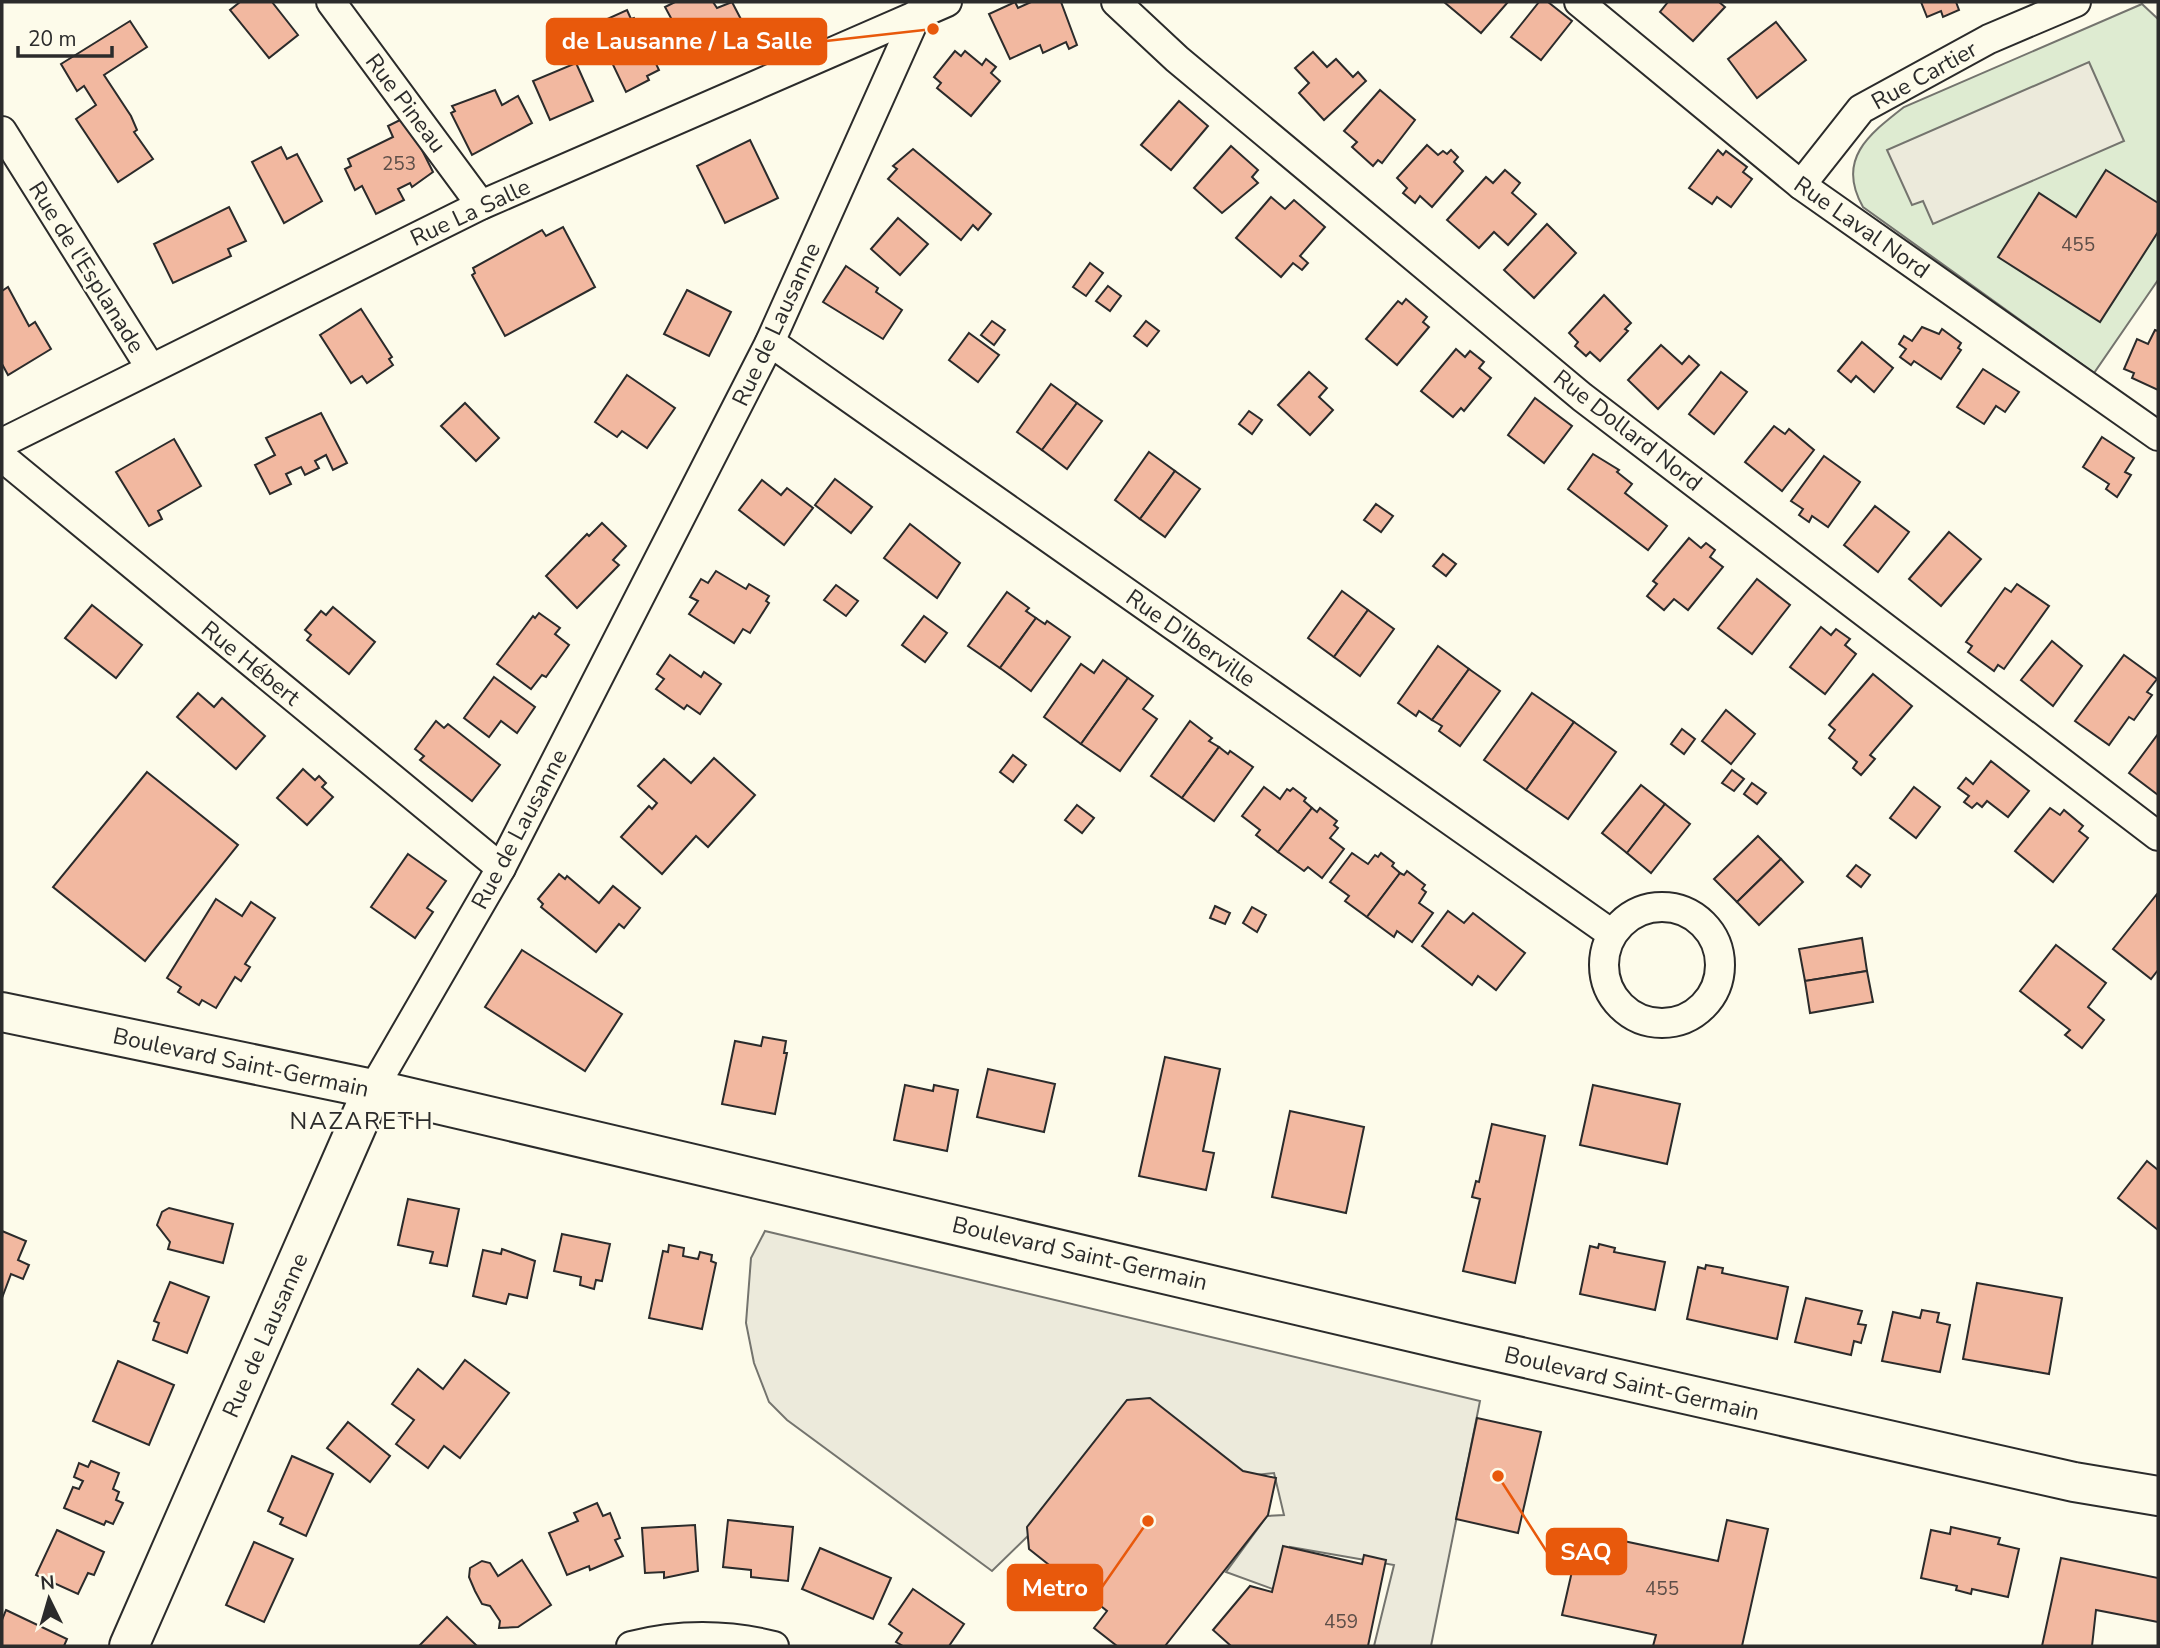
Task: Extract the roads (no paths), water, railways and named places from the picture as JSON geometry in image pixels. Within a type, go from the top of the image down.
[{"type":"main road","name":"Boulevard Saint-Germain","points":[[2,1012],[373,1089],[1485,1349],[2074,1482],[2158,1496]]},
{"type":"main road","name":"Rue de Lausanne","points":[[129,1646],[373,1089]]},
{"type":"street","name":"Rue Pineau","points":[[331,2],[481,205]]},
{"type":"street","name":"Rue La Salle","points":[[2,443],[150,367],[481,205],[947,2]]},
{"type":"street","name":"Rue Dollard Nord","points":[[1116,2],[1177,59],[1582,397],[2158,836]]},
{"type":"street","name":"Rue Laval Nord","points":[[1579,2],[1801,185],[2158,436]]},
{"type":"street","name":"Rue Cartier","points":[[1801,185],[1861,109],[1989,39],[2076,2]]},
{"type":"street","name":"Rue de Lausanne","points":[[373,1089],[501,868],[770,342],[917,14]]},
{"type":"street","name":"Rue de l'Esplanade","points":[[2,131],[150,367]]},
{"type":"street","name":"Rue D'Iberville","points":[[770,342],[1612,934]]},
{"type":"street","name":"Rue Hébert","points":[[2,457],[501,868]]},
{"type":"street","points":[[1660,906],[1679,908],[1696,916],[1714,939],[1721,966],[1718,985],[1708,1001],[1694,1014],[1666,1023],[1637,1018],[1621,1007],[1610,991],[1604,972],[1605,952],[1612,934],[1625,919],[1641,910],[1660,906]]},
{"type":"street","points":[[631,1646],[664,1638],[737,1637],[774,1646]]},
{"type":"place","name":"de Lausanne / La Salle","points":[[933,29]]},
{"type":"place","name":"SAQ","points":[[1498,1476]]},
{"type":"place","name":"Metro","points":[[1148,1521]]},
{"type":"district","name":"NAZARETH","points":[[362,1121]]}]
